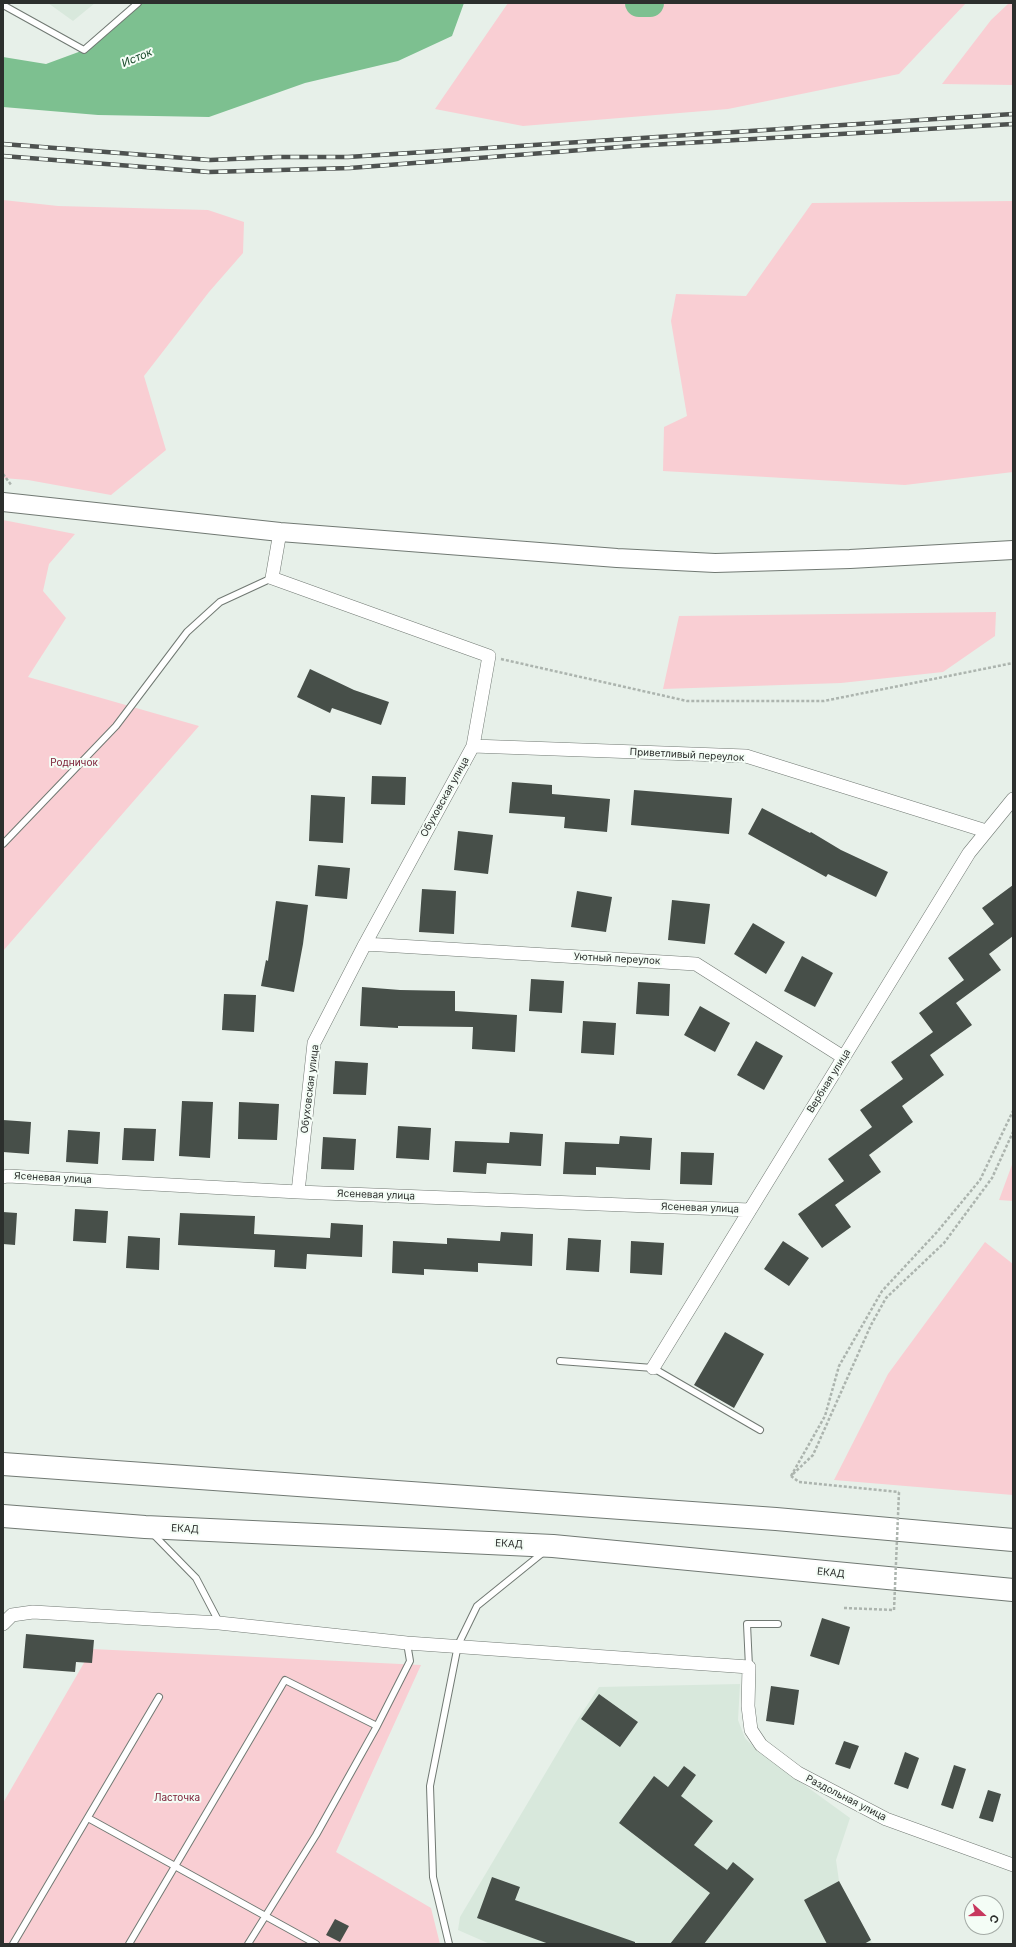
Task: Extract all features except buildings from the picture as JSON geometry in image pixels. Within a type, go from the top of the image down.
[{"type":"highway","points":[[3,1464],[776,1519],[1013,1540]]},
{"type":"highway","name":"ЕКАД","points":[[3,1516],[145,1527],[553,1546],[1013,1590]]},
{"type":"main road","points":[[3,502],[280,532],[616,558],[715,563],[850,559],[1013,550]]},
{"type":"street","points":[[280,532],[272,578],[489,656]]},
{"type":"street","name":"Обуховская улица","points":[[298,1192],[314,1043],[365,944],[473,746],[489,656]]},
{"type":"street","name":"Приветливый переулок","points":[[473,746],[746,756],[986,831]]},
{"type":"street","name":"Вербная улица","points":[[653,1368],[843,1057],[970,853],[1013,799]]},
{"type":"street","name":"Уютный переулок","points":[[365,944],[696,964],[843,1057]]},
{"type":"street","name":"Ясеневая улица","points":[[3,1177],[16,1176],[298,1192],[750,1210]]},
{"type":"street","points":[[8,1619],[33,1612],[219,1623],[406,1643],[458,1645],[749,1667]]},
{"type":"street","name":"Раздольная улица","points":[[749,1667],[748,1706],[751,1730],[761,1745],[792,1768],[886,1819],[1013,1865]]},
{"type":"lane","points":[[3,6],[84,50],[138,3]]},
{"type":"lane","points":[[3,844],[116,726],[186,632],[220,602],[272,578]]},
{"type":"lane","points":[[560,1361],[653,1368],[760,1430]]},
{"type":"lane","points":[[145,1527],[196,1578],[219,1623]]},
{"type":"lane","points":[[449,1944],[433,1877],[430,1786],[458,1645],[477,1606],[553,1546]]},
{"type":"lane","points":[[749,1667],[747,1624],[778,1624]]},
{"type":"lane","points":[[248,1944],[264,1916],[316,1835],[377,1726],[410,1661],[406,1643]]},
{"type":"lane","points":[[129,1944],[285,1680],[377,1726]]},
{"type":"lane","points":[[13,1944],[159,1697]]},
{"type":"lane","points":[[88,1818],[174,1867],[316,1944]]},
{"type":"path","points":[[489,656],[687,701],[824,702],[1013,663]]},
{"type":"path","points":[[791,1476],[825,1416],[840,1366],[882,1291],[937,1232],[980,1180],[1013,1112]]},
{"type":"path","points":[[791,1476],[813,1454],[871,1325],[886,1298],[944,1243],[992,1178],[1013,1132]]},
{"type":"path","points":[[791,1476],[799,1482],[898,1492],[894,1610],[844,1608]]},
{"type":"shaded area","points":[[48,3],[95,3],[73,21]]},
{"type":"shaded area","points":[[740,1684],[738,1720],[745,1738],[759,1752],[850,1818],[836,1860],[839,1881],[873,1944],[490,1944],[458,1930],[460,1917],[574,1725],[599,1687]]},
{"type":"green space","points":[[508,3],[966,3],[899,74],[728,109],[523,126],[435,109]]},
{"type":"green space","points":[[1009,3],[1013,3],[1013,85],[942,84],[991,20]]},
{"type":"green space","points":[[3,200],[58,206],[208,210],[244,222],[243,253],[209,292],[144,376],[166,450],[111,495],[28,480],[3,478]]},
{"type":"green space","points":[[1013,201],[1013,472],[905,485],[663,471],[664,427],[687,416],[671,321],[676,294],[746,296],[812,203]]},
{"type":"green space","name":"Родничок","points":[[3,520],[75,534],[49,564],[43,591],[66,618],[28,677],[199,726],[3,951]]},
{"type":"green space","points":[[996,612],[995,636],[943,672],[841,683],[663,689],[679,616]]},
{"type":"green space","points":[[1013,1162],[1013,1201],[999,1200]]},
{"type":"green space","points":[[985,1242],[1013,1264],[1013,1495],[834,1480],[888,1374]]},
{"type":"green space","name":"Ласточка","points":[[92,1649],[421,1665],[336,1852],[431,1908],[440,1944],[3,1944],[3,1803]]},
{"type":"water","points":[[138,3],[464,3],[452,36],[398,61],[305,83],[209,117],[98,115],[3,107],[3,57],[46,64],[84,50]]},
{"type":"waterway","name":"Исток","points":[[639,3],[650,3]]},
{"type":"railway","points":[[3,144],[210,160],[278,157],[348,157],[1013,114]]},
{"type":"railway","points":[[3,156],[209,172],[350,168],[633,146],[1013,124]]}]
